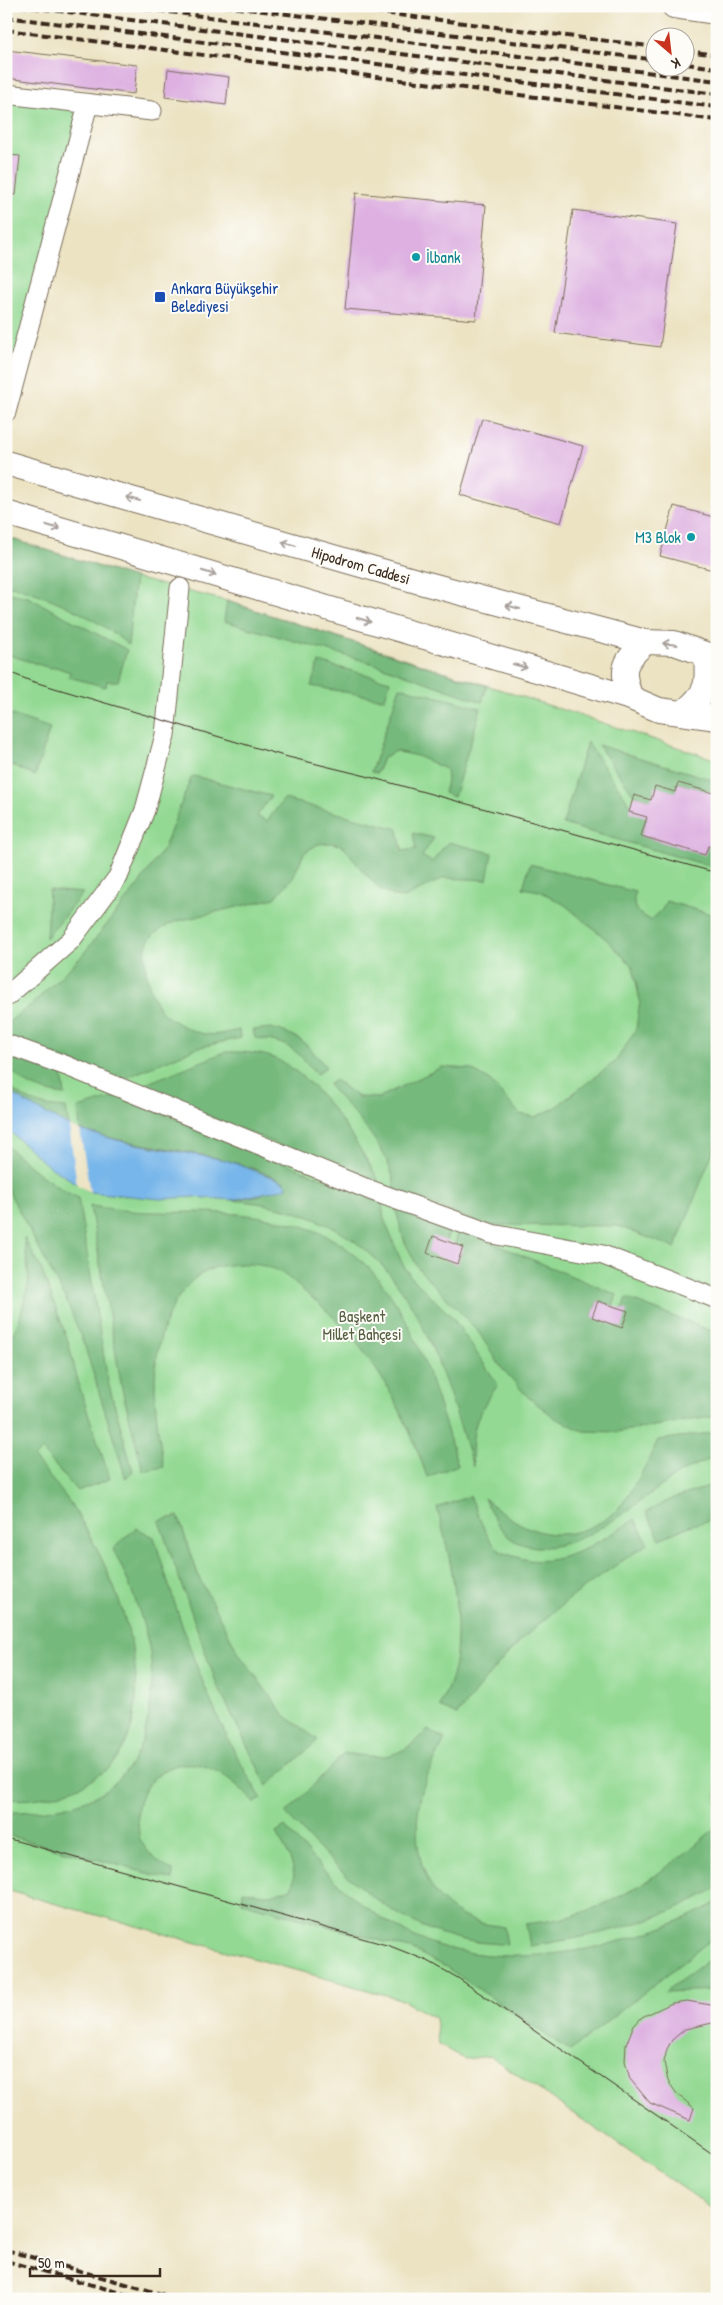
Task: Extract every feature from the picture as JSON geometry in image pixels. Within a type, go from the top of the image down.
[{"type":"main road","points":[[674,6],[717,12]]},
{"type":"main road","name":"Hipodrom Caddesi","points":[[6,462],[420,582],[646,642],[674,643],[711,656]]},
{"type":"main road","points":[[6,513],[631,698],[659,710],[717,718]]},
{"type":"main road","points":[[631,698],[624,679],[628,658],[646,642]]},
{"type":"main road","points":[[684,712],[701,698],[708,677],[711,656]]},
{"type":"street","points":[[6,94],[152,111]]},
{"type":"street","points":[[6,412],[88,104]]},
{"type":"street","points":[[6,997],[72,940],[118,877],[145,810],[165,735],[180,588]]},
{"type":"street","points":[[684,712],[717,728]]},
{"type":"street","points":[[6,1044],[67,1066],[370,1190],[492,1234],[603,1255],[717,1299]]},
{"type":"green space","points":[[6,94],[88,104],[6,412]]},
{"type":"green space","name":"Başkent Millet Bahçesi","points":[[6,537],[135,578],[227,601],[717,760],[717,2212],[490,2056],[464,2059],[438,2044],[435,2018],[400,1999],[6,1890]]},
{"type":"green space","points":[[6,537],[135,578],[128,645],[87,616],[53,600],[6,585]]},
{"type":"green space","points":[[6,592],[28,597],[127,650],[118,681],[107,681],[106,687],[69,677],[70,672],[56,667],[50,668],[6,654]]},
{"type":"green space","points":[[227,601],[487,686],[482,702],[375,664],[224,621]]},
{"type":"green space","points":[[319,662],[390,681],[385,699],[311,686]]},
{"type":"green space","points":[[400,687],[481,708],[454,797],[444,793],[447,781],[446,769],[417,756],[395,751],[383,758],[377,773],[371,772]]},
{"type":"green space","points":[[6,713],[50,728],[35,776],[6,762]]},
{"type":"green space","points":[[587,742],[631,806],[647,817],[641,836],[705,854],[708,846],[717,848],[717,868],[563,824]]},
{"type":"green space","points":[[598,745],[717,781],[717,794],[678,783],[675,792],[651,800],[634,795]]},
{"type":"green space","points":[[194,776],[271,796],[257,816],[267,821],[284,799],[398,829],[402,851],[416,849],[413,833],[434,838],[422,856],[432,862],[448,842],[492,853],[487,880],[444,878],[404,898],[396,897],[380,889],[341,845],[331,843],[318,844],[304,853],[293,877],[275,898],[174,922],[155,934],[147,944],[145,960],[150,988],[157,1005],[164,1015],[182,1026],[200,1033],[222,1034],[239,1030],[240,1038],[196,1048],[121,1080],[6,1037],[6,1024],[31,1005],[80,958],[139,884],[164,848],[191,778]]},
{"type":"green space","points":[[530,864],[635,892],[634,902],[639,913],[651,920],[662,910],[666,901],[717,916],[717,1141],[675,1248],[618,1226],[486,1225],[395,1190],[393,1176],[380,1147],[360,1120],[328,1085],[335,1080],[358,1097],[378,1098],[442,1067],[470,1069],[489,1080],[520,1114],[535,1117],[553,1109],[616,1061],[636,1029],[640,1001],[633,967],[606,939],[565,905],[540,891],[523,888]]},
{"type":"green space","points":[[49,890],[83,893],[46,938]]},
{"type":"green space","points":[[271,1028],[290,1034],[303,1042],[326,1067],[316,1075],[302,1058],[290,1048],[276,1042],[255,1038],[253,1030]]},
{"type":"green space","points":[[6,1051],[62,1074],[65,1095],[36,1088],[26,1083],[12,1070]]},
{"type":"green space","points":[[225,1052],[265,1055],[288,1066],[304,1078],[333,1109],[346,1127],[378,1179],[378,1185],[138,1087]]},
{"type":"green space","points":[[6,1084],[20,1095],[34,1102],[66,1108],[69,1126],[28,1104],[6,1089]]},
{"type":"green space","points":[[119,1096],[382,1202],[384,1219],[402,1263],[411,1277],[453,1318],[498,1385],[484,1405],[476,1423],[472,1454],[473,1467],[441,1368],[422,1325],[400,1287],[371,1255],[335,1229],[290,1210],[233,1200],[260,1195],[284,1182],[261,1171],[211,1157],[105,1137],[80,1130],[78,1108]]},
{"type":"green space","points":[[6,1145],[40,1174],[78,1198],[108,1382],[133,1471],[126,1479],[85,1347],[68,1304],[6,1186]]},
{"type":"green space","points":[[90,1206],[138,1211],[217,1212],[256,1216],[303,1226],[345,1247],[368,1267],[388,1291],[404,1317],[418,1346],[429,1376],[458,1465],[427,1477],[394,1399],[380,1375],[347,1331],[292,1280],[271,1268],[243,1264],[215,1267],[198,1276],[180,1295],[169,1314],[161,1335],[155,1378],[157,1423],[164,1467],[143,1471],[122,1389]]},
{"type":"green space","points":[[395,1207],[451,1226],[446,1241],[433,1237],[457,1263],[463,1248],[455,1244],[459,1229],[617,1295],[613,1306],[598,1301],[592,1317],[622,1309],[626,1298],[717,1333],[717,1416],[616,1432],[583,1431],[557,1419],[528,1397],[501,1367],[477,1330],[418,1268],[404,1240]]},
{"type":"green space","points":[[24,1238],[41,1268],[68,1341],[80,1389],[110,1479],[77,1491],[42,1450],[34,1458],[70,1502],[105,1566],[119,1600],[129,1636],[135,1671],[135,1705],[128,1737],[108,1769],[84,1784],[52,1796],[17,1800],[6,1799],[6,1347],[19,1321],[29,1281]]},
{"type":"green space","points":[[717,1432],[717,1456],[685,1470],[608,1524],[564,1544],[543,1547],[515,1541],[498,1525],[484,1498],[507,1516],[532,1529],[545,1533],[573,1533],[600,1523],[617,1510],[635,1485],[658,1440]]},
{"type":"green space","points":[[717,1484],[717,1518],[689,1526],[660,1539],[646,1512],[674,1498]]},
{"type":"green space","points":[[470,1496],[482,1524],[494,1545],[499,1550],[510,1555],[530,1560],[562,1558],[592,1545],[635,1519],[648,1544],[586,1586],[528,1634],[500,1663],[457,1715],[440,1707],[454,1669],[457,1624],[451,1565],[437,1508]]},
{"type":"green space","points":[[178,1516],[200,1580],[239,1654],[284,1715],[318,1740],[267,1786],[217,1685],[159,1521]]},
{"type":"green space","points":[[136,1528],[154,1537],[175,1605],[212,1705],[244,1769],[262,1799],[254,1803],[244,1792],[220,1773],[194,1764],[180,1764],[167,1769],[153,1779],[143,1793],[139,1804],[139,1836],[145,1848],[152,1856],[173,1871],[173,1880],[6,1835],[6,1812],[60,1808],[83,1801],[104,1791],[121,1777],[134,1759],[144,1735],[150,1706],[151,1663],[144,1626],[128,1581],[113,1549]]},
{"type":"green space","points":[[428,1730],[445,1739],[425,1782],[419,1808],[417,1828],[418,1849],[423,1868],[431,1885],[442,1901],[458,1913],[477,1922],[504,1927],[507,1945],[468,1941],[440,1933],[390,1909],[346,1875],[286,1814],[344,1753],[370,1756],[390,1755],[408,1747]]},
{"type":"green space","points":[[717,1826],[717,1888],[671,1911],[626,1926],[530,1946],[526,1924],[572,1916],[612,1900],[667,1867]]},
{"type":"green space","points":[[285,1827],[327,1873],[358,1901],[392,1925],[411,1935],[446,1948],[484,1955],[525,1956],[566,1952],[607,1944],[647,1933],[684,1919],[717,1902],[717,1935],[570,2051],[446,1967],[413,1950],[242,1902],[243,1891],[271,1895],[291,1888],[294,1874],[293,1866],[276,1833]]},
{"type":"green space","points":[[717,1954],[717,1990],[665,1992]]},
{"type":"water","points":[[6,1089],[28,1104],[75,1129],[125,1142],[226,1160],[280,1180],[287,1185],[286,1188],[233,1200],[193,1197],[160,1199],[90,1192],[47,1165],[6,1128]]},
{"type":"pier","points":[[69,1126],[80,1130],[90,1192],[77,1185]]},
{"type":"building","points":[[6,50],[137,65],[134,94],[6,78]]},
{"type":"building","points":[[168,69],[229,77],[226,105],[165,97]]},
{"type":"building","points":[[6,155],[20,156],[16,195],[6,194]]},
{"type":"building","name":"İlbank","points":[[356,193],[486,205],[476,320],[345,309]]},
{"type":"building","points":[[573,210],[677,224],[660,347],[555,333]]},
{"type":"building","points":[[482,418],[583,446],[561,523],[460,495]]},
{"type":"building","name":"M3 Blok","points":[[674,506],[717,518],[717,571],[660,556]]},
{"type":"building","points":[[678,783],[717,794],[717,848],[708,846],[705,855],[641,836],[647,817],[629,812],[634,795],[651,800],[655,786],[675,792]]},
{"type":"building","points":[[433,1236],[463,1247],[457,1264],[427,1253]]},
{"type":"building","points":[[598,1301],[628,1311],[622,1328],[592,1317]]},
{"type":"building","points":[[687,2001],[717,2006],[717,2022],[685,2029],[672,2040],[667,2049],[664,2062],[668,2081],[677,2094],[694,2108],[690,2120],[650,2103],[630,2079],[625,2061],[626,2045],[633,2027],[642,2017],[672,2003]]},
{"type":"tram line","points":[[6,671],[31,681],[284,756],[366,776],[717,873]]},
{"type":"tram line","points":[[6,1838],[390,1946],[428,1961],[458,1978],[717,2157]]},
{"type":"railway","points":[[20,6],[717,94]]},
{"type":"railway","points":[[122,6],[717,81]]},
{"type":"railway","points":[[224,6],[646,59]]},
{"type":"railway","points":[[327,6],[646,46]]},
{"type":"railway","points":[[6,17],[717,107]]},
{"type":"railway","points":[[6,30],[717,120]]},
{"type":"railway","points":[[696,52],[717,55]]},
{"type":"railway","points":[[696,65],[717,68]]},
{"type":"railway","points":[[6,2250],[179,2299]]},
{"type":"railway","points":[[6,2261],[143,2299]]},
{"type":"place","name":"İlbank","points":[[416,257]]},
{"type":"place","name":"Ankara Büyükşehir Belediyesi","points":[[160,297]]},
{"type":"place","name":"M3 Blok","points":[[691,537]]}]
